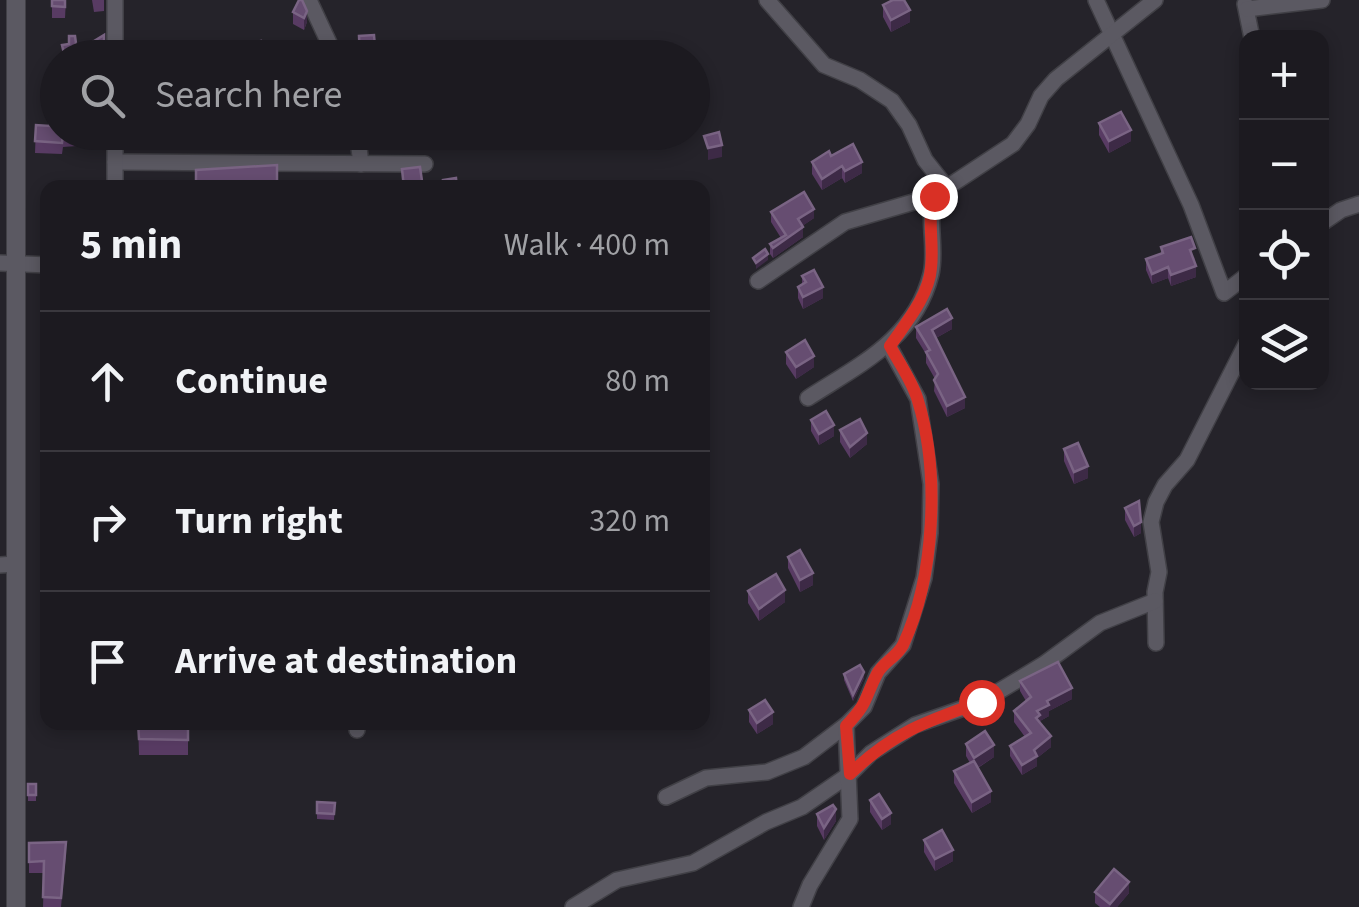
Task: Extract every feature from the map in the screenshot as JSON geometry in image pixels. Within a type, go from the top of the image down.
[{"type":"street","points":[[16,0],[8,263],[8,565],[16,907]]},
{"type":"street","points":[[115,0],[115,40]]},
{"type":"street","points":[[310,0],[328,40]]},
{"type":"street","points":[[767,0],[824,64],[860,80],[892,101],[909,125],[941,192]]},
{"type":"street","points":[[1096,0],[1191,204],[1224,293],[1239,281]]},
{"type":"street","points":[[758,280],[845,222],[941,192],[1013,144],[1056,78],[1155,0]]},
{"type":"street","points":[[1251,30],[1246,5],[1322,0]]},
{"type":"street","points":[[115,180],[116,150]]},
{"type":"street","points":[[359,150],[361,164]]},
{"type":"street","points":[[116,162],[425,164]]},
{"type":"street","points":[[808,398],[890,346],[919,303],[932,272],[930,213],[941,192]]},
{"type":"street","points":[[1329,218],[1359,204]]},
{"type":"street","points":[[8,263],[40,265]]},
{"type":"street","points":[[666,797],[706,778],[767,772],[804,757],[864,708],[878,673],[903,645],[924,578],[931,484],[918,398],[890,346]]},
{"type":"street","points":[[1156,642],[1159,572],[1151,522],[1156,502],[1186,460],[1239,358]]},
{"type":"street","points":[[573,907],[617,880],[693,863],[811,802],[871,753],[914,725],[981,702],[1044,664],[1100,623],[1155,601]]},
{"type":"street","points":[[801,907],[850,818],[846,726]]},
{"type":"building","points":[[52,0],[65,0],[65,7],[52,6]]},
{"type":"building","points":[[299,0],[307,11],[304,18],[293,12]]},
{"type":"building","points":[[904,0],[910,10],[891,20],[883,5]]},
{"type":"building","points":[[374,35],[374,40],[359,40],[359,36]]},
{"type":"building","points":[[1121,112],[1131,130],[1109,141],[1099,123]]},
{"type":"building","points":[[36,125],[40,125],[40,141],[35,141]]},
{"type":"building","points":[[719,132],[722,145],[710,148],[710,134]]},
{"type":"building","points":[[853,144],[862,162],[845,171],[842,166],[822,179],[812,162],[829,151],[831,156]]},
{"type":"building","points":[[277,165],[277,180],[196,180],[196,170]]},
{"type":"building","points":[[420,167],[422,180],[403,180],[402,169]]},
{"type":"building","points":[[804,192],[814,209],[798,219],[803,227],[773,248],[770,244],[786,235],[771,212]]},
{"type":"building","points":[[1191,237],[1195,248],[1190,250],[1196,266],[1171,275],[1168,267],[1152,274],[1146,259],[1163,253],[1161,247]]},
{"type":"building","points":[[765,249],[768,254],[756,263],[753,258]]},
{"type":"building","points":[[814,270],[823,287],[803,297],[798,287],[806,282],[802,276]]},
{"type":"building","points":[[947,309],[952,318],[932,330],[965,397],[947,406],[934,380],[938,374],[926,352],[930,350],[916,327]]},
{"type":"building","points":[[805,340],[814,356],[796,367],[786,352]]},
{"type":"building","points":[[826,411],[834,425],[819,434],[811,420]]},
{"type":"building","points":[[860,419],[867,433],[850,447],[840,430]]},
{"type":"building","points":[[1078,443],[1088,466],[1074,472],[1064,449]]},
{"type":"building","points":[[1139,501],[1141,522],[1134,526],[1125,508]]},
{"type":"building","points":[[800,550],[813,573],[800,580],[788,557]]},
{"type":"building","points":[[776,574],[785,590],[759,609],[748,591]]},
{"type":"building","points":[[1058,662],[1072,688],[1037,711],[1040,715],[1036,718],[1051,736],[1034,750],[1037,756],[1022,765],[1010,746],[1031,733],[1014,711],[1031,697],[1020,681]]},
{"type":"building","points":[[860,665],[864,672],[853,695],[844,674]]},
{"type":"building","points":[[765,700],[773,712],[757,723],[749,710]]},
{"type":"building","points":[[138,730],[188,730],[188,740],[139,739]]},
{"type":"building","points":[[985,731],[994,745],[974,758],[966,744]]},
{"type":"building","points":[[974,761],[991,791],[972,802],[954,771]]},
{"type":"building","points":[[28,784],[36,784],[36,795],[28,795]]},
{"type":"building","points":[[879,794],[891,813],[882,819],[870,800]]},
{"type":"building","points":[[317,802],[335,803],[334,814],[317,813]]},
{"type":"building","points":[[833,805],[836,809],[824,828],[817,814]]},
{"type":"building","points":[[942,830],[953,850],[935,859],[924,840]]},
{"type":"building","points":[[66,842],[61,898],[43,897],[44,861],[29,862],[29,843]]},
{"type":"building","points":[[1114,869],[1129,882],[1110,904],[1095,892]]},
{"type":"route","points":[[934,196],[930,213],[932,272],[919,303],[890,346],[918,398],[924,432],[931,484],[924,578],[903,645],[878,673],[864,708],[846,726],[850,774],[871,753],[914,725],[981,702]]}]
